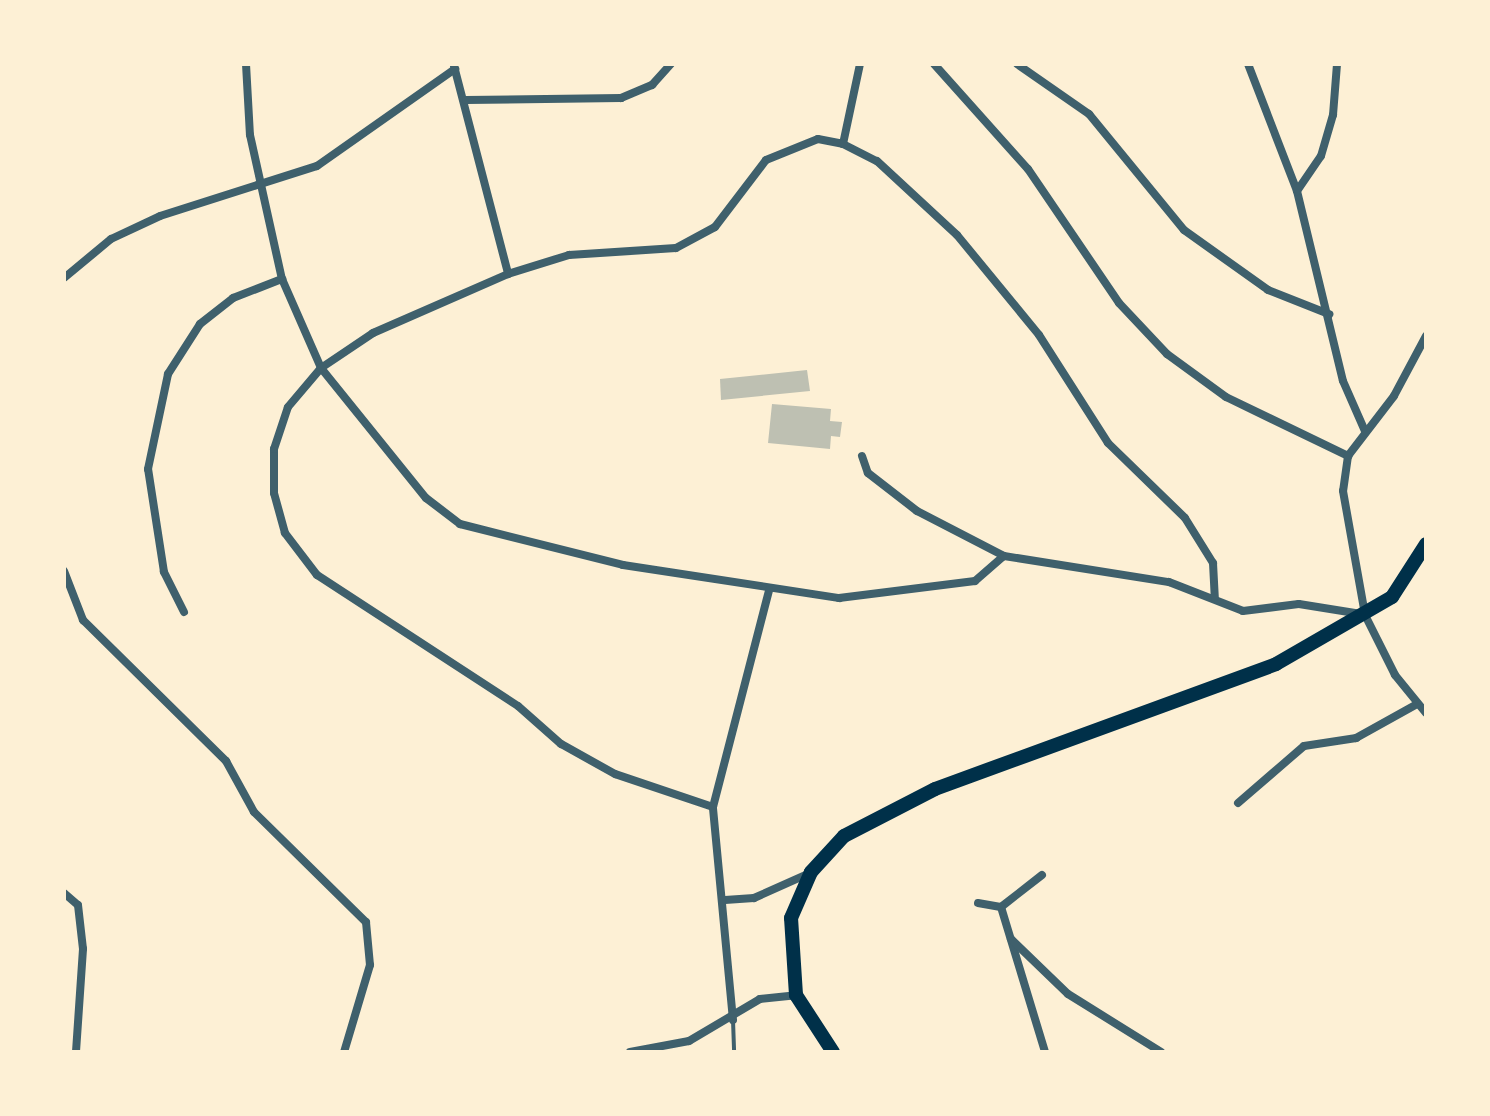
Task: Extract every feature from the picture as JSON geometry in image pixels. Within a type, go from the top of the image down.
[{"type":"highway","points":[[833,1052],[796,995],[791,918],[811,872],[844,836],[935,789],[1276,664],[1392,597],[1426,544]]},
{"type":"street","points":[[246,64],[261,185],[282,279],[321,368],[426,498],[460,524],[520,544],[769,590],[839,598],[924,593],[975,581],[1004,556]]},
{"type":"street","points":[[466,100],[621,98],[652,85],[671,64]]},
{"type":"street","points":[[843,144],[860,64]]},
{"type":"street","points":[[934,64],[1028,169],[1119,303],[1167,354],[1226,397],[1348,456]]},
{"type":"street","points":[[1017,64],[1107,132],[1184,230],[1268,290],[1329,314]]},
{"type":"street","points":[[1248,64],[1297,191],[1343,381],[1365,431]]},
{"type":"street","points":[[1297,191],[1329,129],[1337,64]]},
{"type":"street","points":[[64,278],[111,239],[261,185],[359,141],[407,96],[454,66],[466,100],[508,274]]},
{"type":"street","points":[[713,807],[615,774],[561,744],[518,706],[317,575],[285,533],[274,493],[274,449],[288,407],[321,368],[373,333],[508,274],[569,255],[676,248],[715,227],[766,160],[818,139],[843,144],[877,161],[957,235],[1039,335],[1108,443],[1185,518],[1213,563],[1215,597]]},
{"type":"street","points":[[184,612],[164,572],[148,469],[168,374],[200,324],[233,298],[282,279]]},
{"type":"street","points":[[1426,336],[1394,396],[1348,456],[1343,491],[1365,615],[1417,704],[1426,713]]},
{"type":"street","points":[[862,456],[868,473],[917,511],[1004,556],[1169,582],[1215,597],[1243,611],[1299,604],[1365,615]]},
{"type":"street","points":[[64,571],[83,620],[215,750],[254,812],[366,922],[370,965],[344,1052]]},
{"type":"street","points":[[733,1020],[725,900],[713,807],[769,590]]},
{"type":"street","points":[[1238,803],[1304,746],[1356,738],[1417,704]]},
{"type":"street","points":[[725,900],[754,898],[811,872]]},
{"type":"street","points":[[978,903],[1001,907],[1042,875]]},
{"type":"street","points":[[64,893],[78,905],[83,949],[76,1052]]},
{"type":"street","points":[[1001,907],[1045,1052]]},
{"type":"street","points":[[1011,939],[1068,994],[1161,1052]]},
{"type":"street","points":[[630,1052],[689,1041],[733,1020],[760,999],[796,995]]},
{"type":"lane","points":[[733,1020],[734,1052]]},
{"type":"building","points":[[807,370],[810,391],[721,400],[720,379]]},
{"type":"building","points":[[772,404],[831,409],[830,421],[842,422],[840,437],[831,436],[830,449],[768,443]]}]
